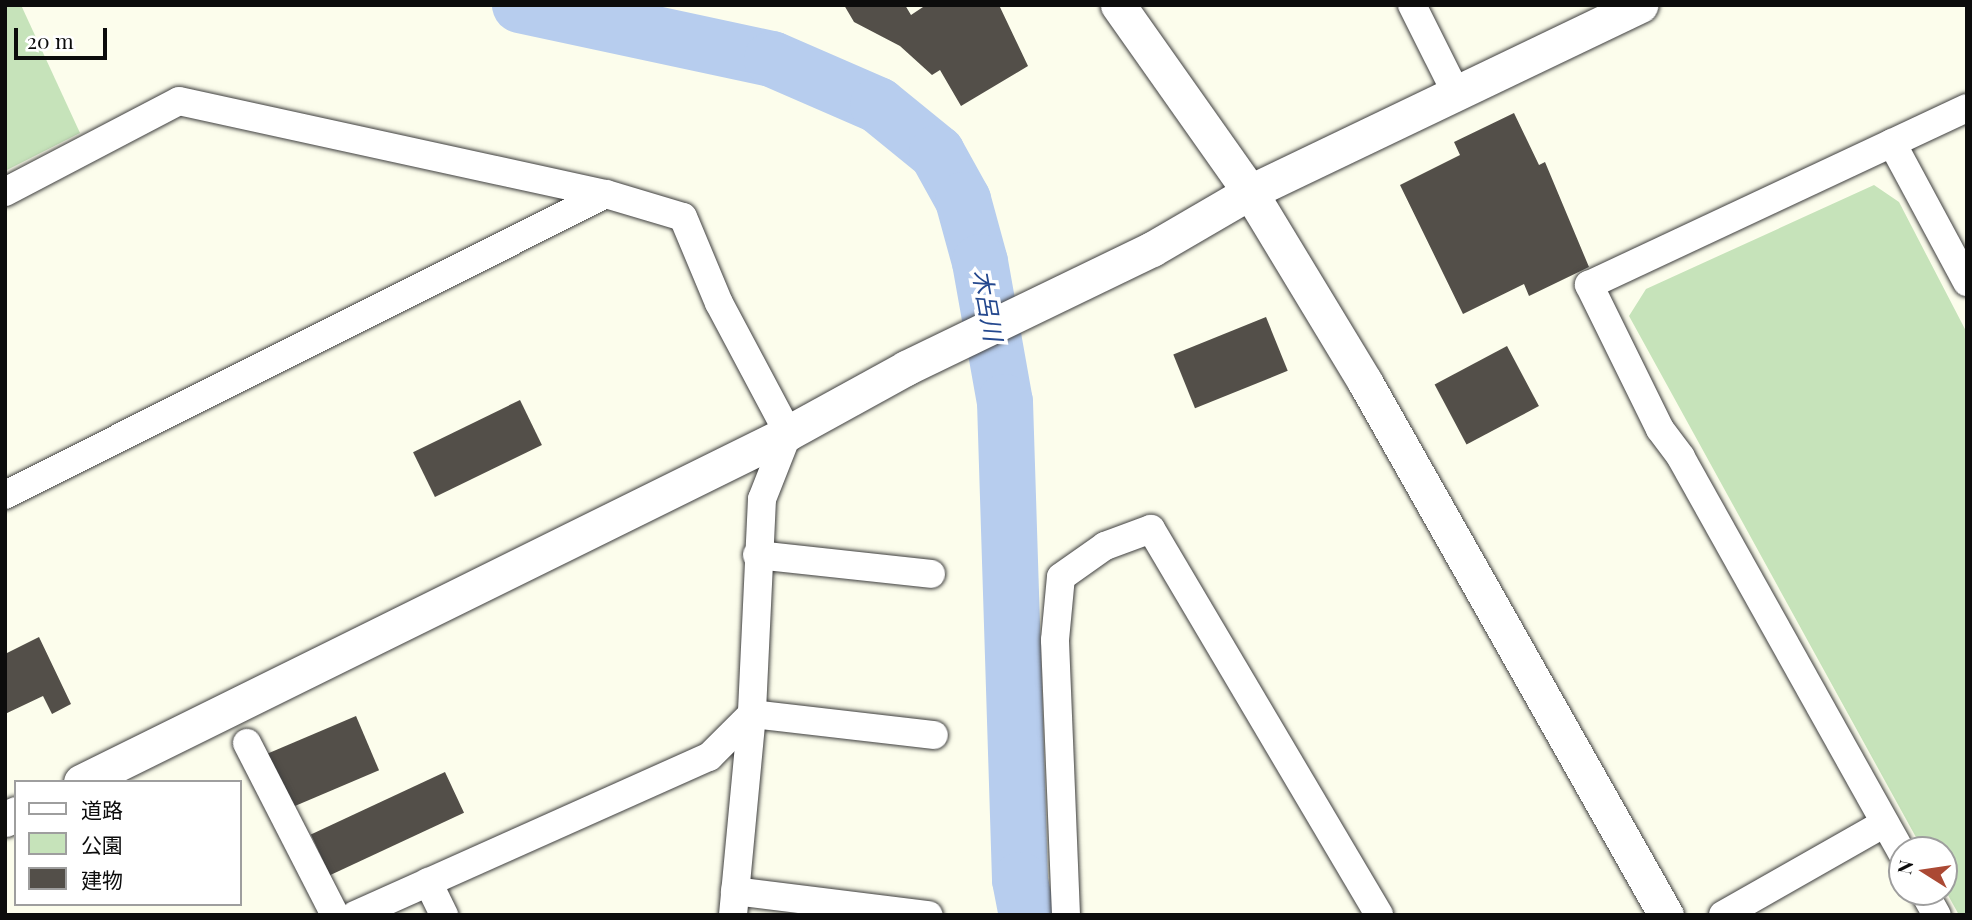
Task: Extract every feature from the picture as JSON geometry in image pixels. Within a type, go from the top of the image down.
[{"type":"street","points":[[1118,5],[1250,192],[1365,382],[1666,915]]},
{"type":"street","points":[[1412,5],[1457,95]]},
{"type":"street","points":[[84,780],[788,433],[906,368],[1053,299],[1250,192],[1640,5]]},
{"type":"street","points":[[5,192],[179,101],[606,194],[683,217],[719,303],[788,433],[762,499],[757,555],[752,714],[734,903],[929,915]]},
{"type":"street","points":[[1892,836],[1681,457],[1660,429],[1589,285],[1967,108]]},
{"type":"street","points":[[1892,143],[1967,282]]},
{"type":"street","points":[[5,495],[606,194]]},
{"type":"street","points":[[1066,915],[1055,640],[1061,577],[1105,546],[1151,529],[1379,915]]},
{"type":"street","points":[[757,555],[931,574]]},
{"type":"street","points":[[752,714],[934,736]]},
{"type":"street","points":[[355,915],[709,757],[752,714]]},
{"type":"street","points":[[247,743],[335,915]]},
{"type":"street","points":[[1723,915],[1885,823]]},
{"type":"street","points":[[428,882],[444,915]]},
{"type":"green space","points":[[5,5],[21,5],[80,133],[5,171]]},
{"type":"green space","points":[[1874,185],[1899,202],[1967,333],[1967,915],[1959,915],[1954,906],[1958,906],[1958,836],[1915,836],[1629,316],[1646,289]]},
{"type":"building","points":[[844,5],[905,5],[911,15],[926,5],[999,5],[1028,66],[961,106],[940,70],[932,75],[900,46],[854,22]]},
{"type":"building","points":[[1514,113],[1539,165],[1545,162],[1589,267],[1529,296],[1524,284],[1463,314],[1400,185],[1460,155],[1454,142]]},
{"type":"building","points":[[1266,317],[1288,371],[1195,408],[1173,354]]},
{"type":"building","points":[[1507,346],[1539,406],[1467,445],[1435,384]]},
{"type":"building","points":[[520,400],[542,445],[435,497],[413,452]]},
{"type":"building","points":[[39,637],[71,704],[52,714],[43,696],[5,714],[5,654]]},
{"type":"building","points":[[356,716],[379,770],[288,809],[265,755]]},
{"type":"building","points":[[445,772],[464,813],[330,875],[311,835]]},
{"type":"waterway","name":"木呂川","points":[[520,5],[772,59],[878,105],[937,153],[963,200],[980,262],[1005,402],[1020,880],[1027,915]]}]
